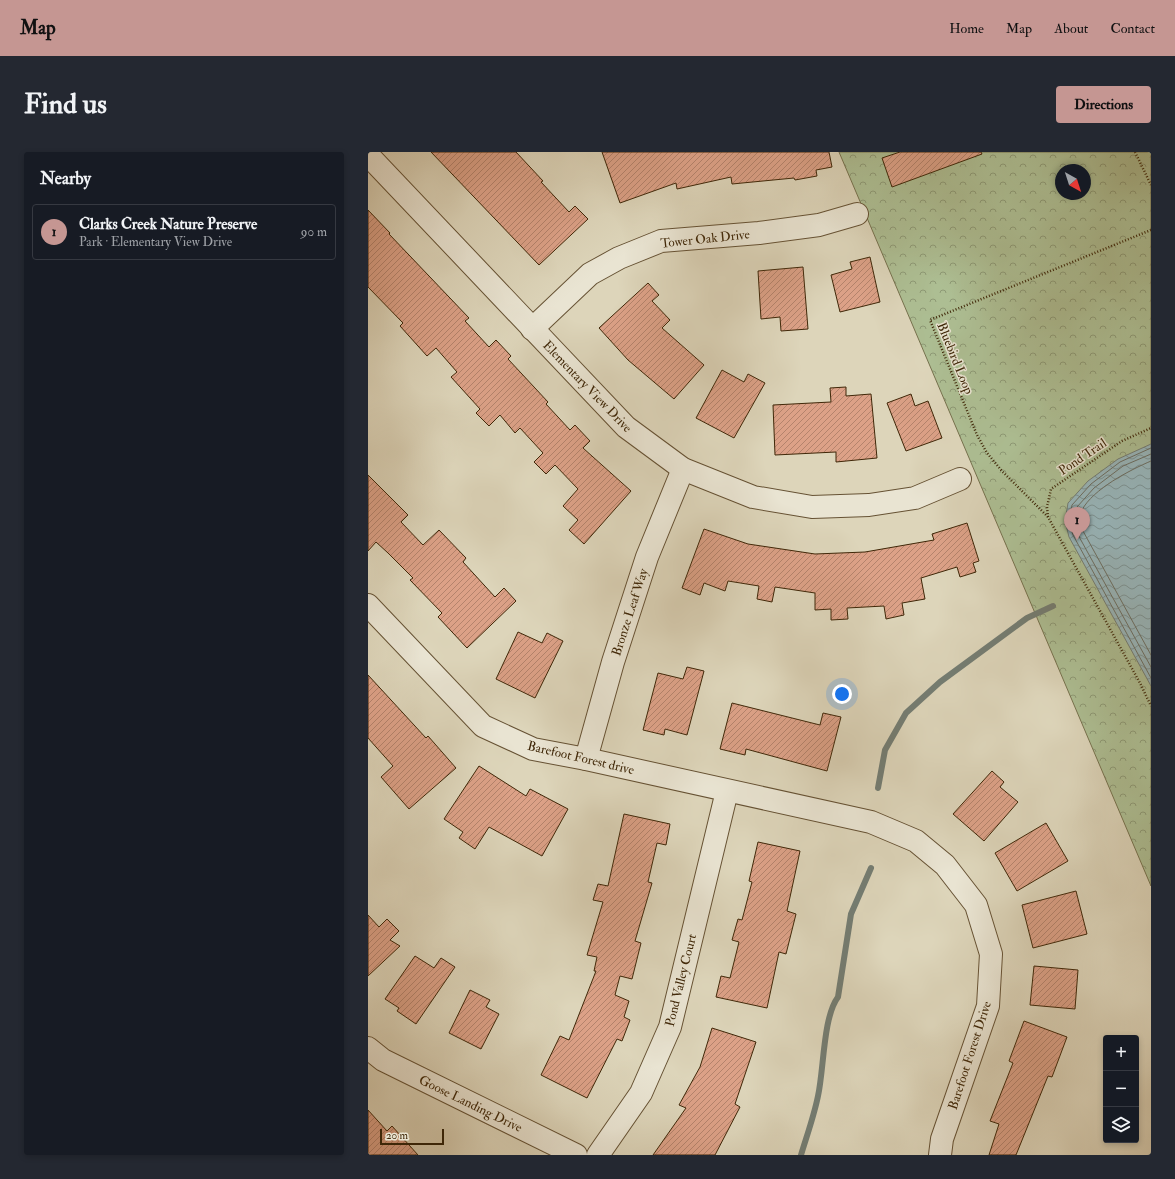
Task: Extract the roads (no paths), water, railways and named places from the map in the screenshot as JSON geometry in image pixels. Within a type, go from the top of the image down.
[{"type":"street","name":"Elementary View Drive","points":[[368,155],[626,427],[684,469],[753,497],[812,507],[869,506],[915,498],[960,478]]},
{"type":"street","name":"Tower Oak Drive","points":[[532,329],[590,274],[619,258],[661,241],[759,233],[819,225],[857,214]]},
{"type":"street","name":"Bronze Leaf Way","points":[[586,759],[613,662],[647,557],[684,469]]},
{"type":"street","name":"Barefoot Forest drive","points":[[368,605],[484,726],[533,749],[586,759],[727,791]]},
{"type":"street","name":"Pond Valley Court","points":[[598,1155],[641,1093],[670,1027],[727,791]]},
{"type":"street","name":"Barefoot Forest Drive","points":[[727,791],[871,822],[916,841],[945,865],[976,905],[991,954],[988,1006],[942,1139],[940,1155]]},
{"type":"street","name":"Goose Landing Drive","points":[[368,1048],[383,1060],[576,1155]]},
{"type":"water","points":[[1151,444],[1151,686],[1069,537],[1065,521],[1068,503],[1088,481],[1118,459]]},
{"type":"waterway","points":[[878,788],[885,750],[906,713],[940,682],[1027,618],[1053,606]]},
{"type":"waterway","points":[[801,1155],[818,1096],[829,1017],[838,997],[851,914],[871,868]]},
{"type":"place","name":"Clarks Creek Nature Preserve","points":[[1077,540]]}]
